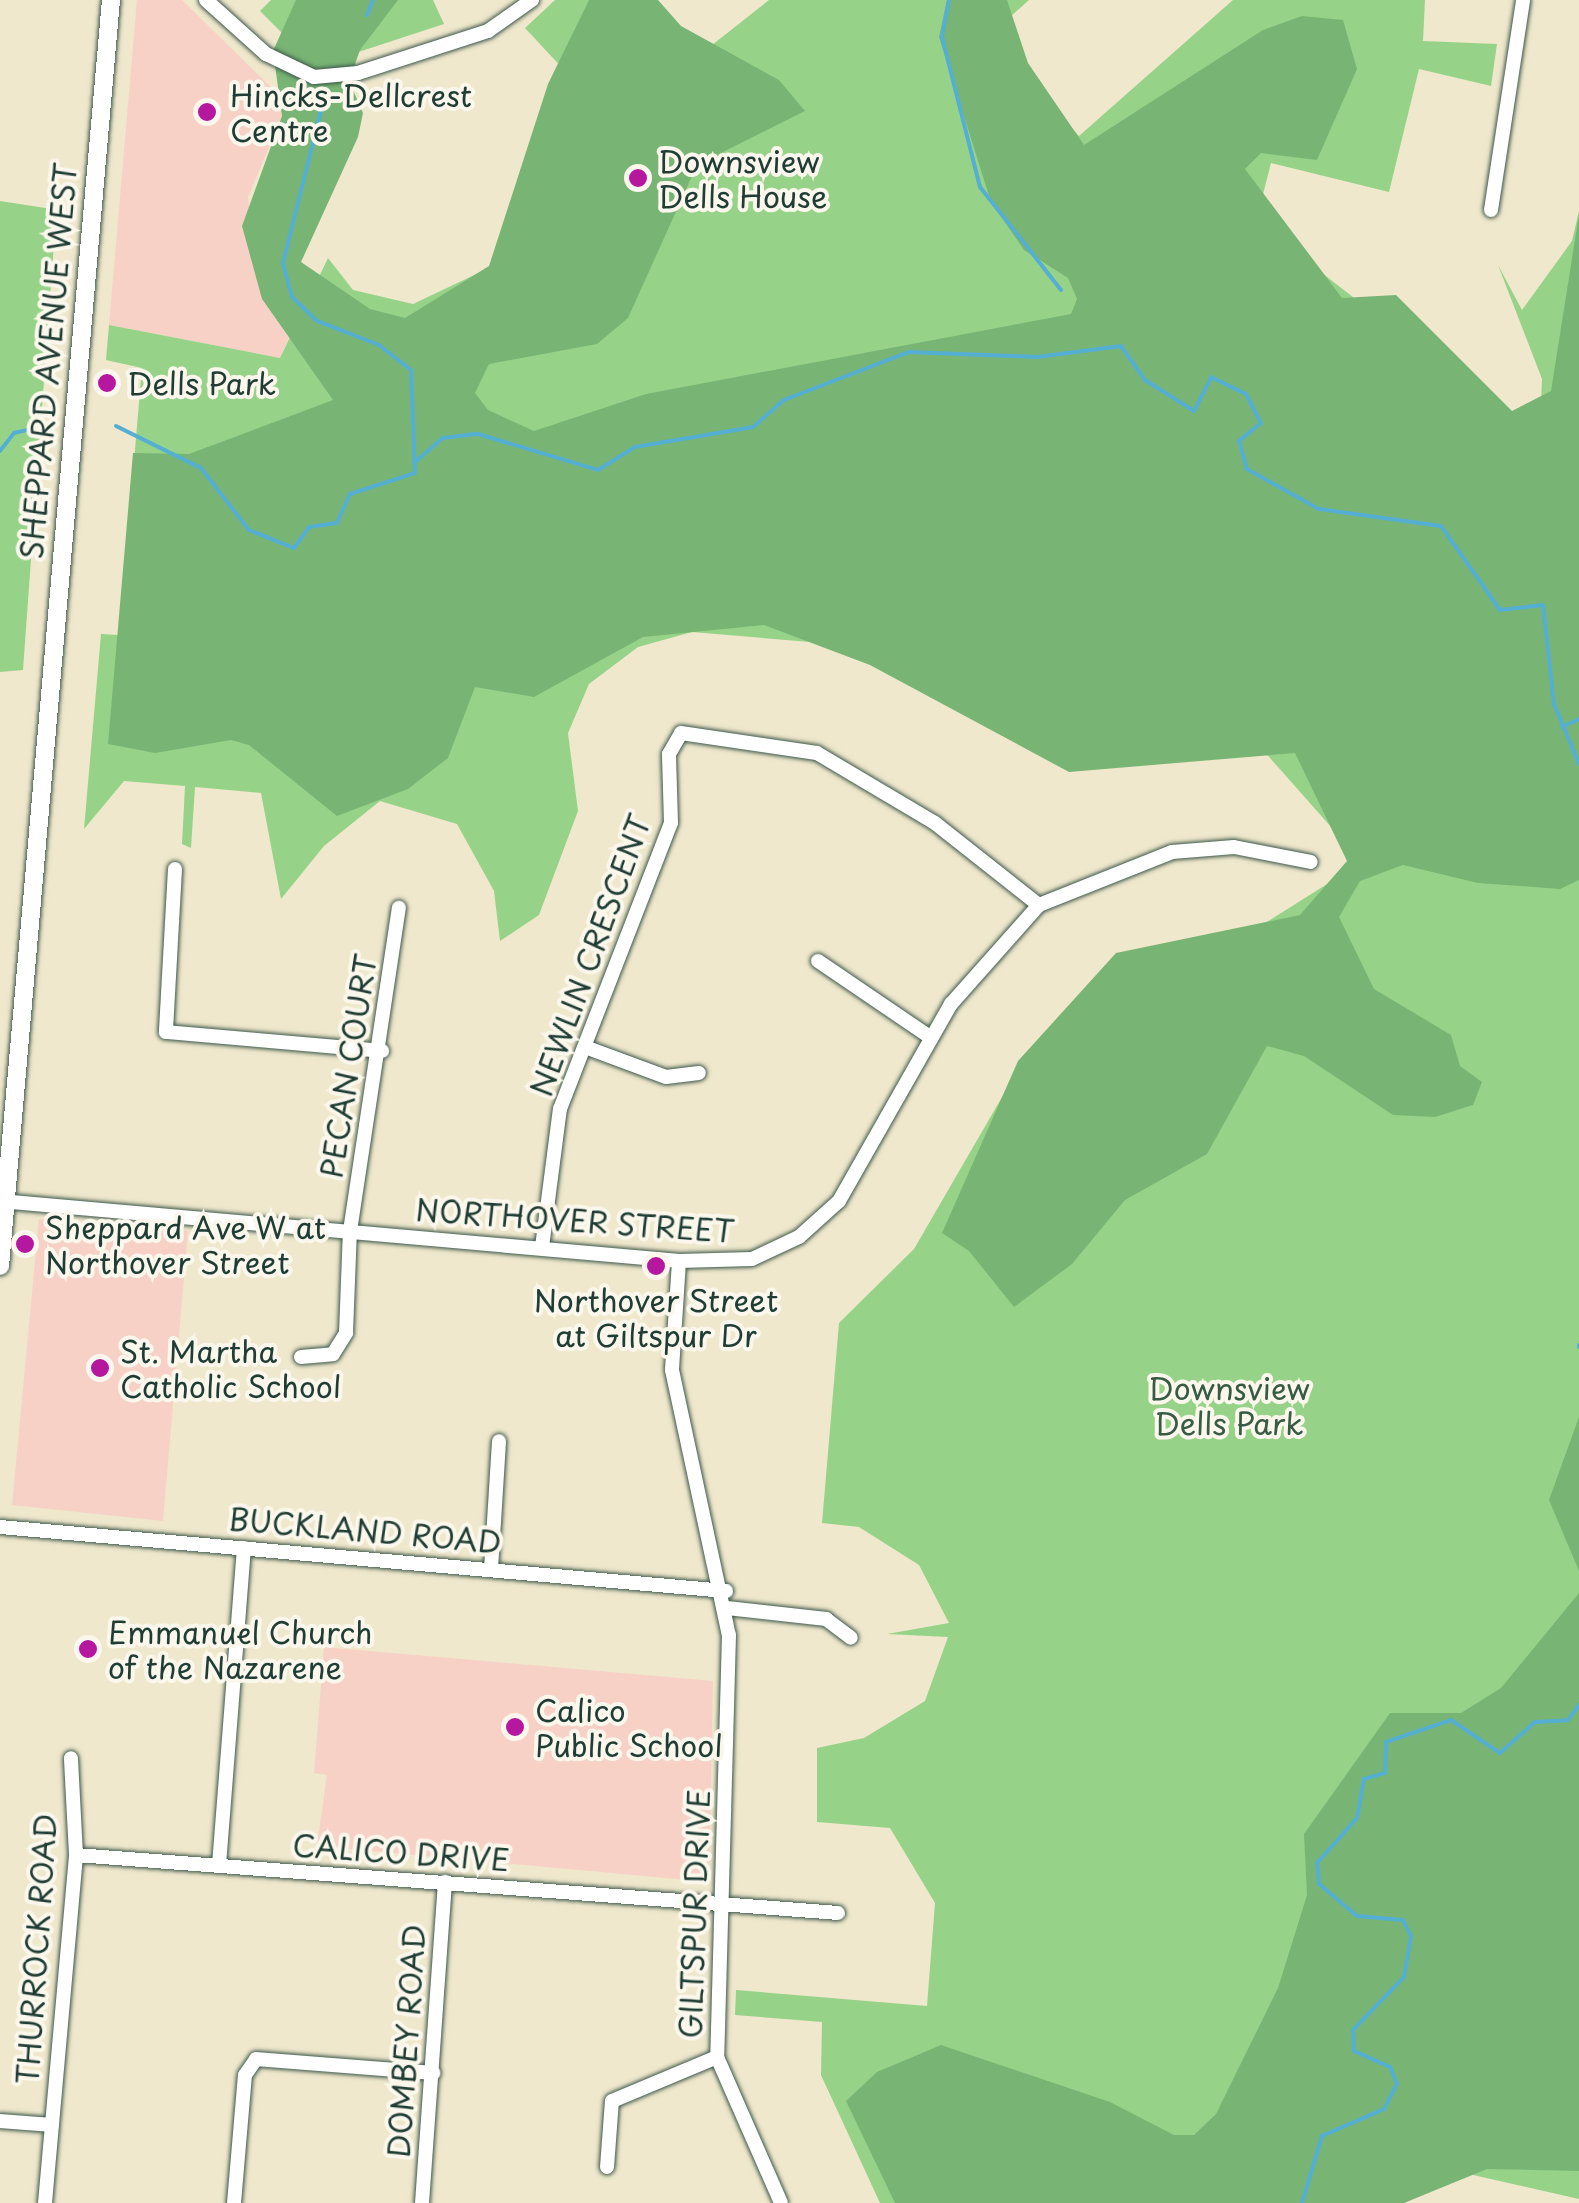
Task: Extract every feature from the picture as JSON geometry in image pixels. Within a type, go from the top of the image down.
[{"type":"main road","name":"SHEPPARD AVENUE WEST","points":[[0,1266],[111,0]]},
{"type":"street","points":[[206,0],[266,54],[314,76],[358,73],[488,31],[532,0]]},
{"type":"street","points":[[1490,210],[1522,0]]},
{"type":"street","name":"NEWLIN CRESCENT","points":[[542,1247],[560,1109],[671,823],[669,754],[681,733],[818,754],[936,824],[1040,905]]},
{"type":"street","name":"NORTHOVER STREET","points":[[3,1201],[679,1261],[752,1259],[815,1226],[839,1201],[930,1037],[996,946],[1040,905],[1172,852],[1234,847],[1311,862]]},
{"type":"street","points":[[174,869],[166,1032],[382,1051]]},
{"type":"street","name":"PECAN COURT","points":[[301,1358],[333,1354],[346,1333],[350,1231],[382,1051],[399,908]]},
{"type":"street","points":[[818,961],[930,1037]]},
{"type":"street","points":[[585,1047],[666,1077],[699,1073]]},
{"type":"street","name":"GILTSPUR DRIVE","points":[[679,1261],[672,1370],[728,1608],[717,2057],[781,2203]]},
{"type":"street","points":[[490,1569],[500,1441]]},
{"type":"street","name":"BUCKLAND ROAD","points":[[0,1527],[726,1591]]},
{"type":"street","points":[[219,1865],[244,1548]]},
{"type":"street","points":[[728,1608],[826,1619],[851,1638]]},
{"type":"street","name":"THURROCK ROAD","points":[[45,2203],[76,1855],[70,1758]]},
{"type":"street","name":"CALICO DRIVE","points":[[76,1855],[838,1912]]},
{"type":"street","name":"DOMBEY ROAD","points":[[422,2203],[446,1882]]},
{"type":"street","points":[[606,2167],[612,2101],[717,2057]]},
{"type":"street","points":[[234,2203],[245,2075],[256,2059],[433,2073]]},
{"type":"street","points":[[0,2121],[52,2125]]},
{"type":"shaded area","points":[[137,0],[182,0],[274,90],[282,116],[248,197],[262,299],[289,338],[280,358],[109,325]]},
{"type":"shaded area","name":"St. Martha Catholic School","points":[[39,1219],[188,1231],[163,1521],[12,1505]]},
{"type":"shaded area","name":"Calico Public School","points":[[324,1647],[713,1681],[709,1882],[317,1846],[327,1775],[314,1773]]},
{"type":"green space","points":[[271,0],[433,0],[444,24],[337,59],[295,46],[260,11]]},
{"type":"green space","points":[[296,0],[398,0],[360,50],[349,81],[363,113],[358,137],[301,262],[370,309],[405,318],[489,266],[548,84],[589,0],[658,0],[681,26],[779,80],[805,111],[697,165],[628,318],[597,344],[489,364],[475,393],[488,410],[534,431],[646,394],[1071,314],[1077,299],[1068,278],[1024,250],[991,202],[939,37],[947,0],[1007,0],[1028,63],[1084,145],[1263,30],[1302,16],[1343,20],[1357,69],[1317,160],[1261,153],[1245,169],[1342,298],[1396,295],[1512,411],[1551,391],[1579,214],[1579,880],[1560,889],[1478,883],[1403,865],[1360,881],[1339,917],[1374,989],[1451,1035],[1460,1066],[1482,1082],[1473,1105],[1435,1117],[1393,1115],[1304,1056],[1267,1046],[1207,1154],[1125,1200],[1072,1264],[1014,1307],[969,1251],[942,1233],[1018,1061],[1116,953],[1300,915],[1347,861],[1295,753],[1069,772],[870,665],[764,625],[643,637],[534,697],[475,687],[448,758],[408,789],[337,816],[249,745],[231,740],[155,753],[108,744],[133,453],[189,454],[333,400],[262,299],[242,226],[282,116],[273,51]]},
{"type":"green space","name":"Downsview Dells Park","points":[[555,0],[607,0],[707,49],[769,0],[1029,0],[990,35],[1079,136],[1233,0],[1425,0],[1423,41],[1497,44],[1491,86],[1419,69],[1389,192],[1271,163],[1256,222],[1508,417],[1541,403],[1542,379],[1498,265],[1522,310],[1572,241],[1579,211],[1579,2199],[1416,2162],[1394,2203],[880,2203],[821,2075],[822,2022],[735,2015],[736,1990],[927,2006],[935,1903],[890,1828],[817,1822],[817,1748],[864,1738],[925,1701],[948,1637],[887,1634],[949,1623],[919,1565],[859,1527],[822,1523],[839,1323],[914,1249],[1009,1085],[1362,862],[1263,750],[845,645],[692,632],[638,647],[589,684],[568,733],[578,811],[539,915],[500,941],[494,891],[457,824],[380,801],[324,846],[281,899],[261,793],[195,787],[191,848],[182,844],[185,786],[124,781],[84,829],[101,634],[119,635],[142,368],[106,360],[109,325],[280,358],[328,258],[353,290],[413,304],[489,268],[593,101],[525,28]]},
{"type":"green space","points":[[0,201],[52,209],[55,229],[23,670],[0,672]]},
{"type":"green space","points":[[1579,1417],[1579,1571],[1549,1500]]},
{"type":"green space","points":[[1579,1593],[1579,2171],[1487,2169],[1404,2203],[895,2203],[846,2101],[877,2072],[941,2045],[1110,2102],[1174,2135],[1194,2135],[1216,2114],[1278,1988],[1307,1895],[1304,1834],[1390,1713],[1461,1713],[1501,1688]]},
{"type":"waterway","points":[[367,15],[373,0]]},
{"type":"waterway","points":[[949,0],[942,37],[980,187],[1061,290]]},
{"type":"waterway","points":[[116,426],[201,468],[249,530],[294,548],[309,527],[337,523],[350,494],[415,473],[411,370],[379,345],[317,321],[292,297],[283,263],[324,98]]},
{"type":"waterway","points":[[414,463],[443,438],[478,434],[598,470],[635,447],[753,427],[784,400],[909,352],[1037,357],[1121,346],[1145,380],[1194,411],[1211,377],[1246,394],[1261,423],[1239,441],[1247,469],[1319,509],[1441,526],[1500,610],[1543,605],[1554,704],[1579,764]]},
{"type":"waterway","points":[[0,451],[14,433],[31,429]]},
{"type":"waterway","points":[[1562,727],[1579,719]]},
{"type":"waterway","points":[[1302,2203],[1322,2136],[1384,2109],[1397,2084],[1390,2067],[1354,2051],[1353,2030],[1404,1977],[1411,1936],[1403,1920],[1357,1916],[1319,1884],[1317,1863],[1357,1818],[1364,1779],[1385,1773],[1386,1742],[1451,1720],[1500,1753],[1535,1722],[1568,1720],[1579,1705]]},
{"type":"place","name":"Hincks-Dellcrest Centre","points":[[207,112]]},
{"type":"place","name":"Downsview Dells House","points":[[638,178]]},
{"type":"place","name":"Dells Park","points":[[107,383]]},
{"type":"place","name":"Sheppard Ave W at Northover Street","points":[[25,1244]]},
{"type":"place","name":"Northover Street at Giltspur Dr","points":[[656,1266]]},
{"type":"place","name":"St. Martha Catholic School","points":[[100,1368]]},
{"type":"place","name":"Emmanuel Church of the Nazarene","points":[[88,1649]]},
{"type":"place","name":"Calico Public School","points":[[515,1727]]}]
